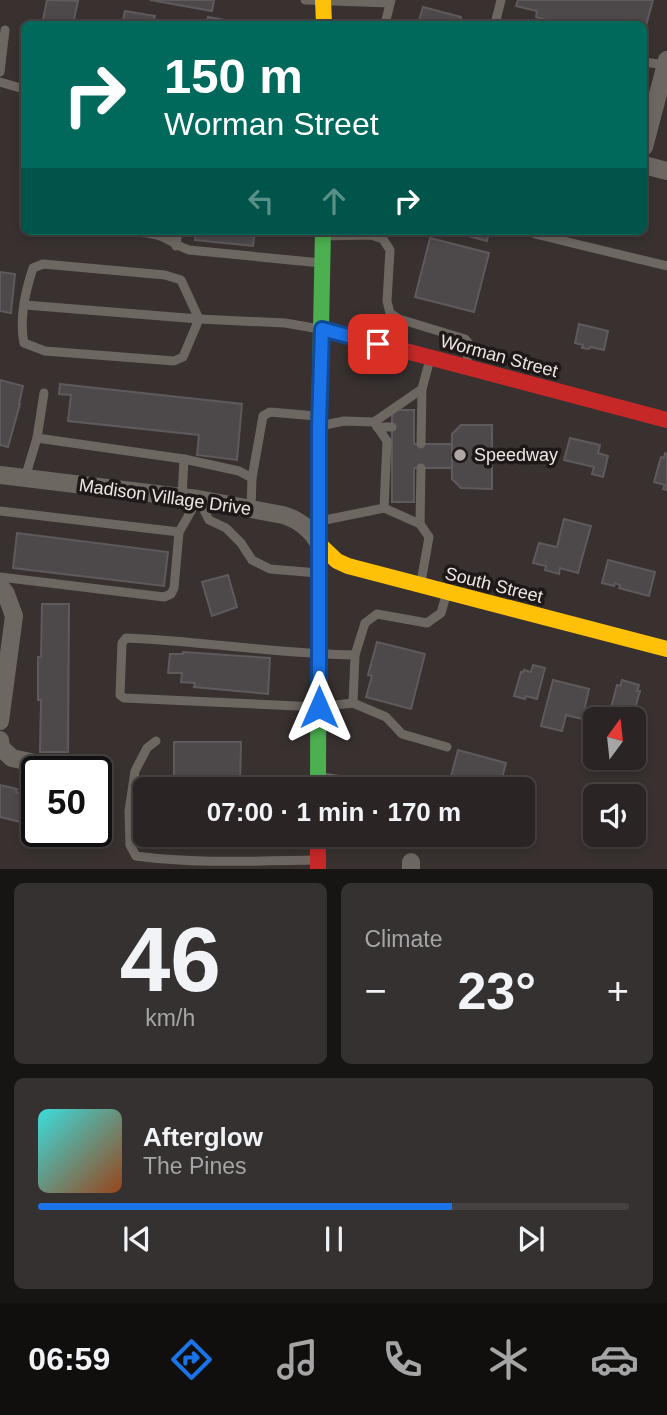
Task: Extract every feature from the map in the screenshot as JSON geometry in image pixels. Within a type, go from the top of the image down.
[{"type":"street","points":[[323,1],[324,21]]},
{"type":"street","points":[[647,136],[666,63]]},
{"type":"street","points":[[647,166],[667,171]]},
{"type":"street","points":[[318,777],[319,421],[323,235]]},
{"type":"street","name":"Worman Street","points":[[322,329],[667,420]]},
{"type":"street","name":"Madison Village Drive","points":[[0,475],[190,498],[283,515],[308,528],[320,544]]},
{"type":"street","name":"South Street","points":[[320,544],[340,563],[667,649]]},
{"type":"street","points":[[0,586],[14,616],[0,721]]},
{"type":"street","points":[[0,740],[2,748],[12,758],[21,760]]},
{"type":"street","points":[[318,847],[318,865]]},
{"type":"lane","points":[[306,0],[390,2],[386,21]]},
{"type":"lane","points":[[496,21],[500,0]]},
{"type":"lane","points":[[0,72],[5,30]]},
{"type":"lane","points":[[647,62],[666,63]]},
{"type":"lane","points":[[0,82],[21,88]]},
{"type":"lane","points":[[156,235],[189,250],[322,263]]},
{"type":"lane","points":[[176,246],[177,235]]},
{"type":"lane","points":[[371,235],[383,239],[390,250],[387,301],[390,313],[399,319],[466,339],[470,345],[466,367]]},
{"type":"lane","points":[[543,235],[667,266]]},
{"type":"lane","points":[[43,264],[165,275],[181,280],[199,319],[183,356],[174,361],[45,351],[24,343],[22,330],[27,285],[33,268],[43,264]]},
{"type":"lane","points":[[25,305],[285,323],[322,329]]},
{"type":"lane","points":[[421,444],[418,426],[422,389],[430,358]]},
{"type":"lane","points":[[376,425],[422,389]]},
{"type":"lane","points":[[25,478],[37,438],[44,393]]},
{"type":"lane","points":[[251,509],[263,416],[270,412],[319,421],[392,427]]},
{"type":"lane","points":[[376,425],[390,449],[389,491],[384,508]]},
{"type":"lane","points":[[37,438],[184,459],[239,471],[253,478]]},
{"type":"lane","points":[[0,577],[164,597],[171,594],[174,588],[179,532],[190,498],[184,459]]},
{"type":"lane","points":[[419,470],[417,490],[420,524],[429,537],[421,586]]},
{"type":"lane","points":[[190,498],[209,520],[226,528],[242,543],[252,560],[270,569],[319,573]]},
{"type":"lane","points":[[320,521],[384,508],[420,524]]},
{"type":"lane","points":[[0,511],[179,532]]},
{"type":"lane","points":[[353,703],[355,655],[365,623],[377,614],[427,623],[441,613],[447,592]]},
{"type":"lane","points":[[355,655],[126,638],[122,643],[120,695],[124,698],[319,707],[353,703],[386,717],[402,734],[447,747]]},
{"type":"lane","points":[[156,741],[147,748],[135,771],[129,811],[130,845],[136,856],[260,865],[318,865]]},
{"type":"building","points":[[47,0],[78,1],[74,21],[43,21]]},
{"type":"building","points":[[150,0],[214,0],[212,11]]},
{"type":"building","points":[[518,0],[653,0],[647,22],[549,21],[536,17],[537,11],[516,6]]},
{"type":"building","points":[[423,7],[461,17],[460,21],[419,21]]},
{"type":"building","points":[[125,11],[155,16],[154,21],[123,21]]},
{"type":"building","points":[[208,17],[231,21],[207,21]]},
{"type":"building","points":[[195,235],[254,235],[253,246],[195,240]]},
{"type":"building","points":[[464,235],[488,235],[487,241]]},
{"type":"building","points":[[430,238],[489,253],[474,312],[415,297]]},
{"type":"building","points":[[0,272],[15,274],[11,313],[0,311]]},
{"type":"building","points":[[579,324],[608,331],[604,350],[582,348],[583,345],[575,343]]},
{"type":"building","points":[[0,380],[23,386],[8,447],[0,445]]},
{"type":"building","points":[[60,384],[242,404],[237,460],[197,455],[199,435],[68,421],[71,395],[59,394]]},
{"type":"building","points":[[392,410],[414,410],[414,444],[454,444],[454,468],[414,468],[414,502],[392,502]]},
{"type":"building","points":[[461,425],[492,425],[492,489],[461,488],[452,479],[452,434]]},
{"type":"building","points":[[570,438],[600,445],[598,453],[608,456],[603,477],[592,474],[594,467],[564,460]]},
{"type":"building","points":[[665,453],[667,490],[663,489],[665,485],[654,482],[661,457],[664,458]]},
{"type":"building","points":[[564,519],[591,526],[578,573],[560,568],[559,574],[545,570],[546,566],[533,563],[539,543],[557,547]]},
{"type":"building","points":[[17,533],[168,552],[164,586],[13,568]]},
{"type":"building","points":[[608,560],[655,572],[649,596],[619,588],[620,585],[615,583],[614,586],[602,583]]},
{"type":"building","points":[[228,575],[237,607],[212,616],[202,582]]},
{"type":"building","points":[[42,604],[69,604],[68,752],[40,752],[38,657],[41,657]]},
{"type":"building","points":[[377,642],[425,654],[411,709],[366,697],[372,676],[368,675]]},
{"type":"building","points":[[183,652],[270,658],[268,694],[194,687],[195,683],[181,682],[182,673],[168,673],[170,654]]},
{"type":"building","points":[[533,665],[545,668],[537,699],[514,696],[521,672],[531,672]]},
{"type":"building","points":[[553,680],[589,689],[582,719],[566,715],[562,731],[541,726]]},
{"type":"building","points":[[622,680],[639,685],[635,707],[611,707],[617,685],[620,686]]},
{"type":"building","points":[[174,742],[241,742],[240,777],[174,777]]},
{"type":"building","points":[[458,750],[506,763],[502,777],[451,777]]},
{"type":"building","points":[[0,785],[17,789],[16,792],[21,793],[21,822],[0,817]]},
{"type":"traffic: fast","points":[[318,777],[319,426],[323,235]]},
{"type":"traffic: slow","points":[[323,0],[324,21]]},
{"type":"traffic: slow","points":[[319,544],[337,561],[348,566],[667,649]]},
{"type":"traffic: jam","points":[[322,329],[667,420]]},
{"type":"traffic: jam","points":[[318,847],[318,869]]},
{"type":"place","name":"Speedway","points":[[460,455]]},
{"type":"route","points":[[319,707],[319,426],[322,329],[378,344]]}]
